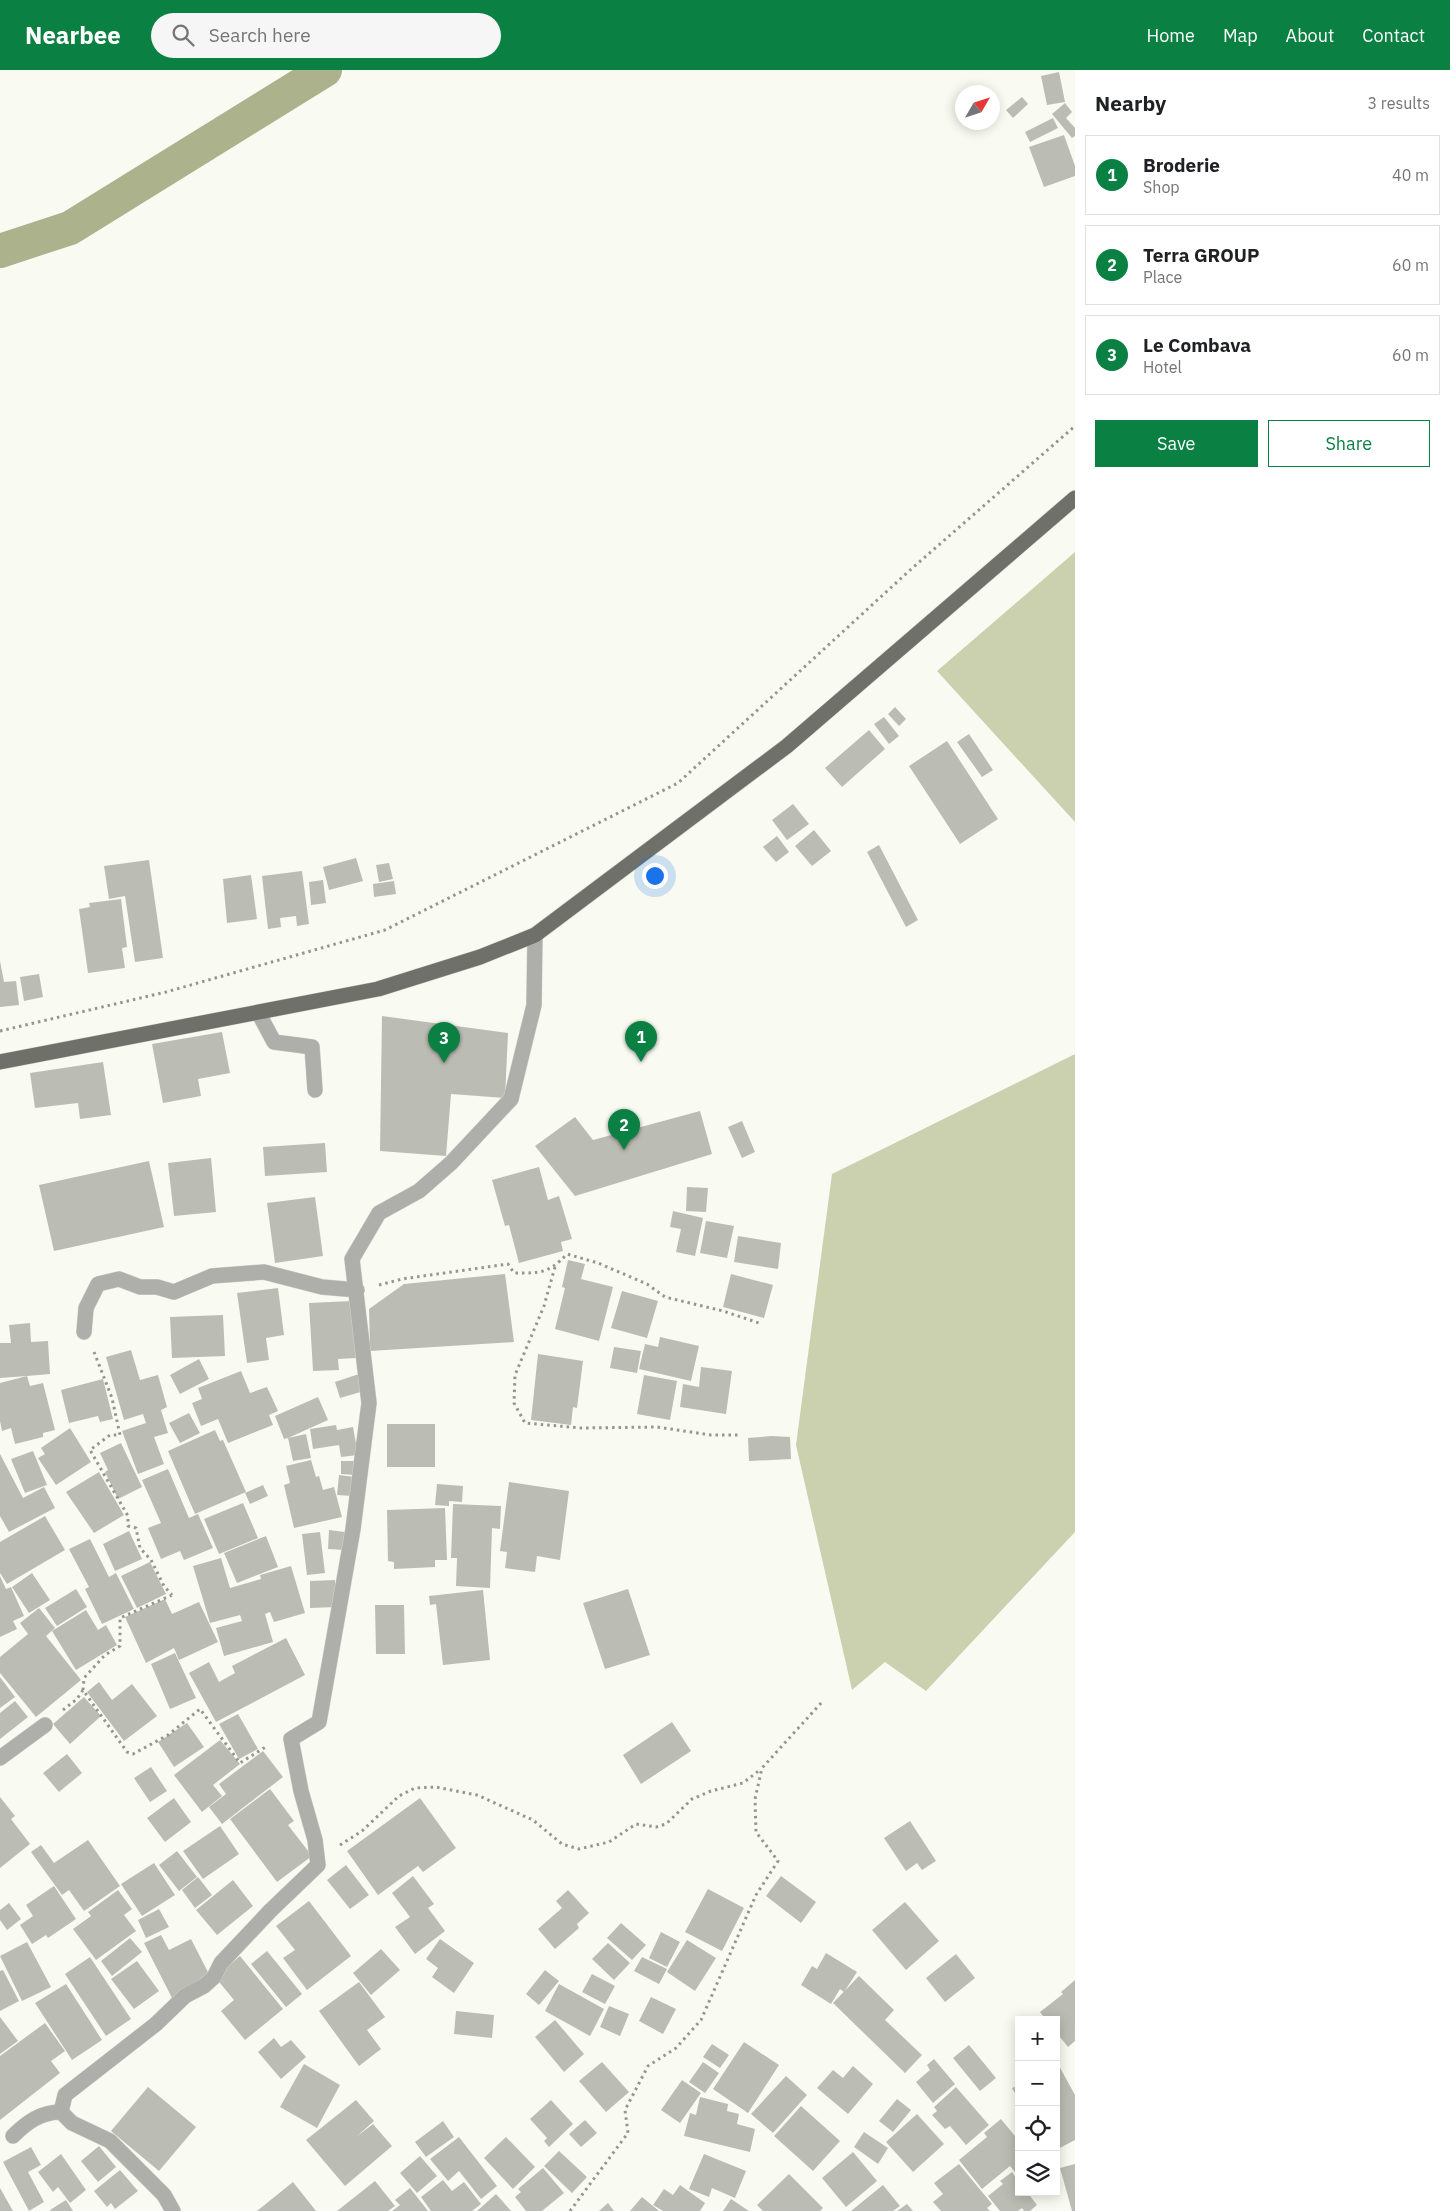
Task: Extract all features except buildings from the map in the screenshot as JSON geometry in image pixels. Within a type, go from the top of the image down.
[{"type":"main road","points":[[0,1062],[259,1014],[378,989],[480,957],[535,935],[787,746],[1075,498]]},
{"type":"street","points":[[61,2112],[65,2095],[156,2024],[185,1996],[204,1986],[214,1977],[221,1963],[270,1911],[318,1865],[315,1840],[301,1791],[291,1739],[320,1722],[353,1529],[369,1403],[352,1259],[379,1213],[419,1191],[512,1099],[534,1005],[535,935]]},
{"type":"street","points":[[259,1014],[274,1042],[312,1047],[316,1090]]},
{"type":"street","points":[[84,1332],[86,1308],[98,1284],[118,1279],[140,1287],[157,1287],[174,1292],[212,1276],[264,1272],[322,1287],[357,1290]]},
{"type":"street","points":[[0,1758],[45,1725]]},
{"type":"street","points":[[13,2136],[26,2123],[50,2112],[61,2112],[72,2123],[110,2141],[164,2195],[173,2211]]},
{"type":"path","points":[[0,1031],[166,992],[385,930],[678,783],[909,571],[1075,426]]},
{"type":"path","points":[[357,1290],[402,1279],[508,1264],[514,1273],[542,1273],[555,1267],[567,1254],[598,1263],[647,1284],[665,1296],[722,1310],[759,1323]]},
{"type":"path","points":[[555,1267],[544,1306],[516,1375],[514,1403],[525,1423],[581,1428],[657,1427],[711,1435],[739,1435]]},
{"type":"path","points":[[45,1725],[77,1698],[83,1690],[84,1678],[105,1655],[120,1646],[120,1618],[172,1595],[164,1586],[151,1560],[140,1548],[136,1528],[128,1526],[128,1516],[90,1450],[110,1435],[120,1435],[117,1418],[100,1363],[84,1332]]},
{"type":"path","points":[[83,1690],[127,1752],[134,1754],[168,1735],[200,1709],[240,1763],[271,1742],[291,1739]]},
{"type":"path","points":[[317,1857],[362,1831],[399,1796],[416,1788],[436,1787],[477,1795],[511,1812],[533,1820],[562,1844],[580,1849],[609,1842],[636,1824],[656,1827],[666,1824],[692,1799],[711,1791],[743,1783],[762,1768],[822,1702]]},
{"type":"path","points":[[570,2211],[628,2133],[625,2110],[648,2066],[676,2048],[701,2020],[756,1895],[778,1861],[756,1832],[755,1799],[762,1768]]},
{"type":"green space","points":[[1075,552],[1075,822],[937,671]]},
{"type":"green space","points":[[1075,1054],[1075,1532],[926,1691],[885,1662],[852,1690],[796,1445],[832,1174]]},
{"type":"waterway","points":[[0,251],[70,228],[325,70]]},
{"type":"place","name":"Broderie","points":[[641,1062]]},
{"type":"place","name":"Le Combava","points":[[444,1063]]},
{"type":"place","name":"Terra GROUP","points":[[624,1150]]}]
